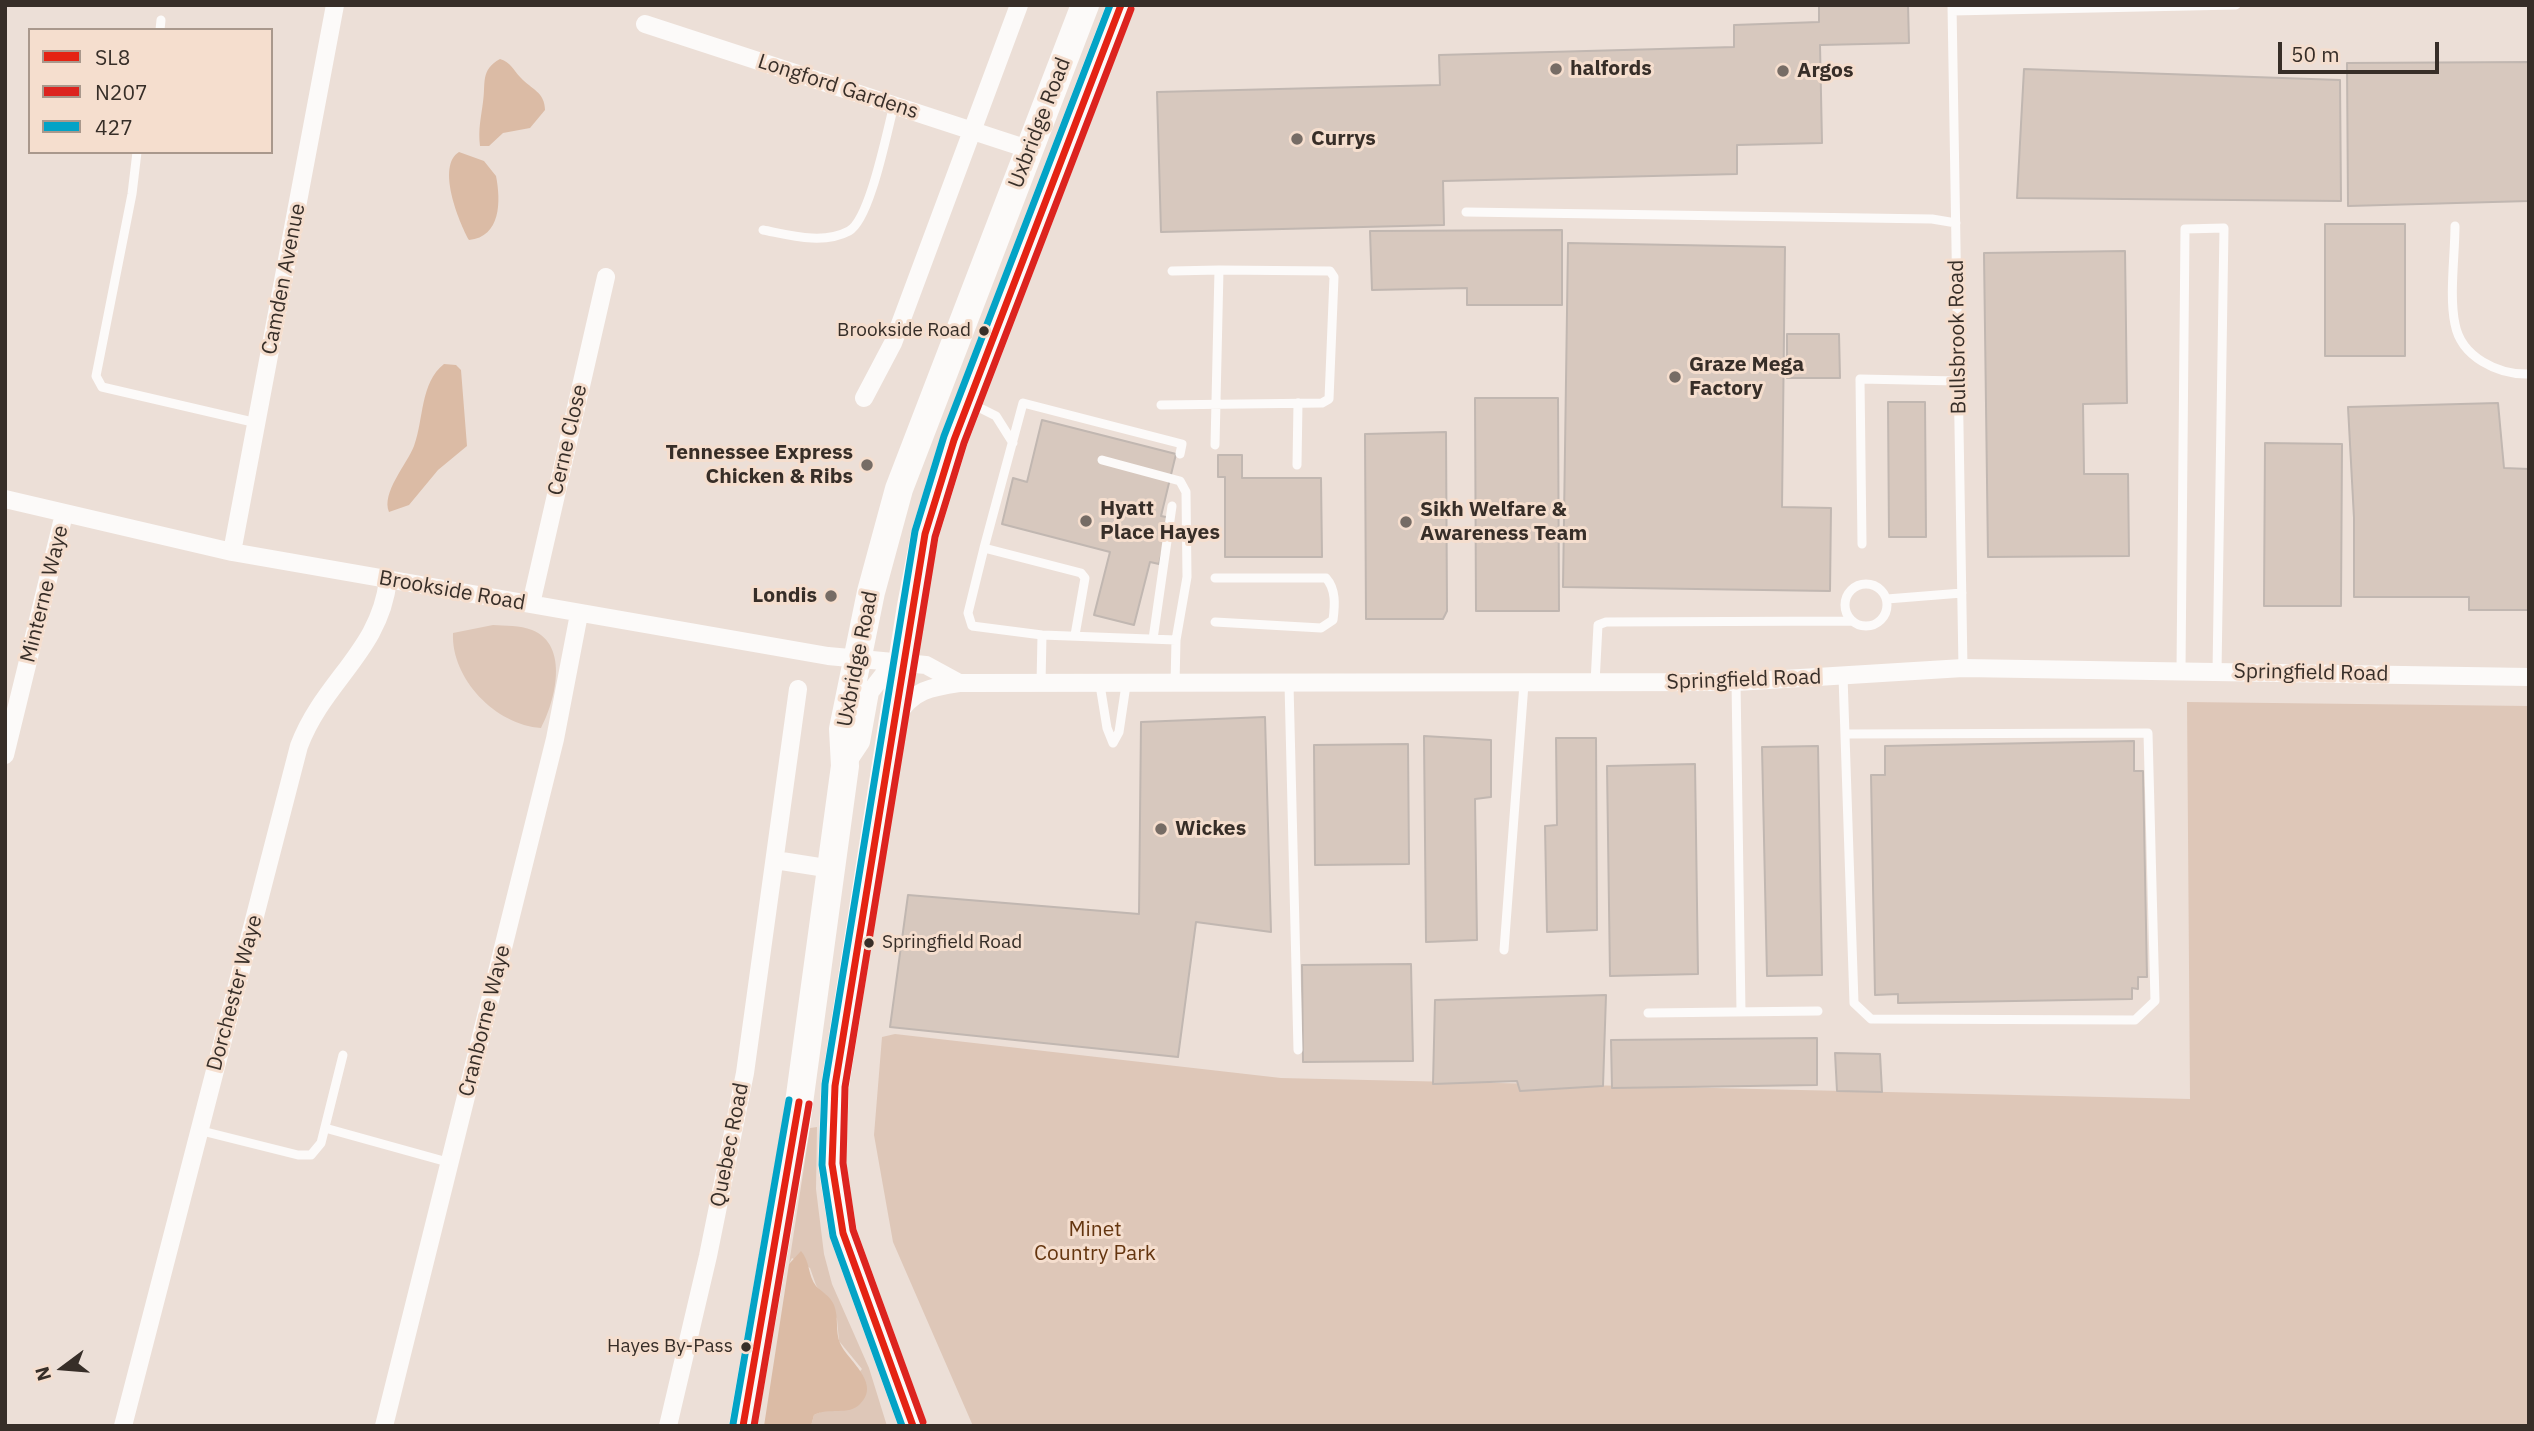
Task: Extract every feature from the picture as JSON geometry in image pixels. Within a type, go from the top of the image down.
[{"type":"main road","name":"Uxbridge Road","points":[[743,1426],[796,1125],[845,766],[843,729],[871,592],[899,489],[1085,5]]},
{"type":"main road","name":"Uxbridge Road","points":[[913,1426],[843,1233],[832,1164],[835,1086],[925,534],[968,402],[1121,5]]},
{"type":"street","name":"Camden Avenue","points":[[232,552],[335,5]]},
{"type":"street","points":[[864,398],[893,343],[1019,5]]},
{"type":"street","name":"Longford Gardens","points":[[645,24],[1031,150]]},
{"type":"street","name":"Cerne Close","points":[[531,604],[606,277]]},
{"type":"street","name":"Brookside Road","points":[[5,499],[232,552],[856,660],[903,661]]},
{"type":"street","name":"Minterne Waye","points":[[5,755],[64,514]]},
{"type":"street","name":"Dorchester Waye","points":[[123,1426],[299,746],[321,701],[370,639],[382,613],[388,580]]},
{"type":"street","name":"Cranborne Waye","points":[[384,1426],[555,739],[579,614]]},
{"type":"street","points":[[845,766],[861,742],[870,692],[884,674],[903,661]]},
{"type":"street","name":"Springfield Road","points":[[903,661],[934,667],[959,683]]},
{"type":"street","name":"Springfield Road","points":[[891,734],[897,715],[913,696],[930,687],[959,683],[1126,685],[1736,682],[1963,668],[2529,677]]},
{"type":"street","name":"Quebec Road","points":[[668,1426],[734,1128],[798,689]]},
{"type":"street","points":[[775,860],[832,869]]},
{"type":"lane","points":[[1952,8],[2236,5]]},
{"type":"lane","name":"Bullsbrook Road","points":[[1952,8],[1963,668]]},
{"type":"lane","points":[[763,230],[832,237],[856,227],[867,201],[894,105]]},
{"type":"lane","points":[[136,154],[132,194],[97,382],[102,387],[257,423]]},
{"type":"lane","points":[[1466,212],[1932,219],[1956,223]]},
{"type":"lane","points":[[2455,226],[2455,325],[2474,358],[2508,375],[2529,374]]},
{"type":"lane","points":[[2181,671],[2185,229],[2224,228],[2217,672]]},
{"type":"lane","points":[[1215,444],[1219,270]]},
{"type":"lane","points":[[1161,405],[1215,402],[1322,403],[1329,399],[1332,391],[1334,277],[1330,271],[1172,271]]},
{"type":"lane","points":[[1862,544],[1860,379],[1958,381]]},
{"type":"lane","points":[[968,402],[996,416],[1013,443]]},
{"type":"lane","points":[[1176,640],[1042,635],[982,629],[968,621],[968,612],[1023,403],[1182,444],[1180,454]]},
{"type":"lane","points":[[1297,465],[1298,403]]},
{"type":"lane","points":[[1102,460],[1180,481],[1186,492],[1187,577],[1176,640],[1175,684]]},
{"type":"lane","points":[[1153,639],[1172,506]]},
{"type":"lane","points":[[984,548],[1081,573],[1086,578],[1085,589],[1075,635]]},
{"type":"lane","points":[[1214,578],[1326,578],[1331,583],[1336,603],[1334,620],[1321,628],[1214,622]]},
{"type":"lane","points":[[1595,683],[1596,633],[1598,625],[1606,622],[1852,621],[1864,626],[1877,623],[1886,612],[1886,599],[1872,585],[1858,586],[1846,601],[1852,621]]},
{"type":"lane","points":[[1886,599],[1962,593]]},
{"type":"lane","points":[[1041,684],[1042,635]]},
{"type":"lane","points":[[1843,676],[1854,1003],[1871,1019],[2135,1020],[2155,1001],[2148,733],[1846,734]]},
{"type":"lane","points":[[1736,682],[1741,1012]]},
{"type":"lane","points":[[1289,684],[1298,1050]]},
{"type":"lane","points":[[1504,950],[1524,684]]},
{"type":"lane","points":[[1100,685],[1107,728],[1113,743],[1119,732],[1126,685]]},
{"type":"lane","points":[[1648,1013],[1818,1011]]},
{"type":"lane","points":[[198,1130],[307,1156],[318,1149],[343,1055]]},
{"type":"lane","points":[[325,1128],[451,1163]]},
{"type":"green space","points":[[493,625],[518,626],[532,630],[544,637],[551,648],[556,675],[551,704],[541,728],[524,725],[493,709],[479,697],[460,667],[454,650],[453,633]]},
{"type":"green space","name":"Minet Country Park","points":[[2187,702],[2529,706],[2529,1426],[973,1426],[893,1242],[874,1135],[882,1037],[895,1034],[1281,1078],[2190,1099]]},
{"type":"green space","points":[[817,1127],[816,1189],[824,1254],[832,1284],[869,1368],[887,1426],[811,1426],[814,1415],[827,1409],[862,1369],[839,1341],[837,1319],[816,1285],[810,1268],[792,1258],[789,1264],[810,1128]]},
{"type":"shaded area","points":[[500,59],[510,64],[540,95],[545,110],[530,128],[503,133],[489,146],[480,146],[485,78],[489,68]]},
{"type":"shaded area","points":[[459,152],[484,161],[496,176],[498,186],[498,206],[493,225],[480,237],[469,240],[455,208],[449,181],[452,159]]},
{"type":"shaded area","points":[[444,364],[456,365],[461,370],[467,446],[438,470],[409,505],[389,512],[389,496],[414,446],[427,391],[436,372]]},
{"type":"shaded area","points":[[801,1251],[813,1282],[834,1305],[840,1343],[865,1380],[866,1396],[850,1410],[814,1415],[811,1426],[764,1426],[789,1264]]},
{"type":"building","points":[[1819,5],[1908,5],[1909,43],[1820,45],[1822,143],[1737,145],[1737,174],[1443,181],[1444,225],[1161,232],[1157,92],[1440,85],[1439,55],[1734,47],[1734,25],[1819,22]]},
{"type":"building","points":[[2529,62],[2529,201],[2348,206],[2347,63]]},
{"type":"building","points":[[2024,69],[2340,80],[2341,201],[2017,198]]},
{"type":"building","points":[[2325,224],[2405,224],[2405,356],[2325,356]]},
{"type":"building","points":[[1562,230],[1562,305],[1467,305],[1467,288],[1372,290],[1370,231]]},
{"type":"building","name":"Graze Mega Factory","points":[[1568,243],[1785,247],[1782,507],[1831,508],[1830,591],[1563,587]]},
{"type":"building","points":[[2125,251],[2127,403],[2083,404],[2084,474],[2128,474],[2129,556],[1988,557],[1984,253]]},
{"type":"building","points":[[1787,334],[1839,334],[1840,378],[1787,378]]},
{"type":"building","points":[[1475,398],[1558,398],[1559,611],[1476,611]]},
{"type":"building","points":[[1888,402],[1925,402],[1926,537],[1889,537]]},
{"type":"building","points":[[2498,403],[2504,468],[2529,469],[2529,610],[2469,610],[2469,597],[2354,597],[2354,518],[2348,407]]},
{"type":"building","name":"Hyatt Place Hayes","points":[[1042,420],[1176,454],[1161,516],[1171,518],[1159,564],[1150,562],[1134,625],[1094,615],[1110,552],[1002,524],[1013,478],[1027,482]]},
{"type":"building","name":"Sikh Welfare & Awareness Team","points":[[1446,432],[1447,611],[1443,619],[1366,619],[1365,434]]},
{"type":"building","points":[[2265,443],[2342,444],[2341,606],[2264,606]]},
{"type":"building","points":[[1218,455],[1242,455],[1242,478],[1321,478],[1322,557],[1225,557],[1225,477],[1218,477]]},
{"type":"building","points":[[1265,717],[1271,932],[1196,922],[1178,1057],[890,1027],[908,895],[1139,914],[1141,722]]},
{"type":"building","points":[[1424,736],[1491,740],[1491,797],[1475,799],[1477,940],[1426,942]]},
{"type":"building","points":[[1556,738],[1596,738],[1597,930],[1547,932],[1545,826],[1557,825]]},
{"type":"building","points":[[2134,741],[2134,771],[2143,771],[2147,977],[2138,977],[2138,989],[2132,988],[2132,999],[1898,1003],[1898,994],[1875,995],[1871,775],[1885,775],[1885,746]]},
{"type":"building","points":[[1408,744],[1409,864],[1315,865],[1314,745]]},
{"type":"building","points":[[1818,746],[1822,975],[1767,976],[1762,747]]},
{"type":"building","points":[[1695,764],[1698,974],[1610,976],[1607,766]]},
{"type":"building","points":[[1411,964],[1413,1061],[1303,1062],[1302,965]]},
{"type":"building","points":[[1606,995],[1603,1086],[1520,1091],[1517,1081],[1433,1084],[1435,1000]]},
{"type":"building","points":[[1817,1038],[1817,1085],[1612,1088],[1611,1040]]},
{"type":"building","points":[[1835,1053],[1880,1054],[1882,1092],[1837,1091]]},
{"type":"transit line","name":"427","points":[[902,1426],[833,1236],[822,1165],[825,1084],[915,531],[944,436],[1110,5]]},
{"type":"transit line","name":"SL8","points":[[913,1426],[843,1233],[832,1164],[835,1086],[925,534],[954,440],[1121,5]]},
{"type":"transit line","name":"N207","points":[[923,1422],[853,1230],[843,1163],[845,1087],[935,537],[964,443],[1131,9]]},
{"type":"transit line","name":"427","points":[[733,1424],[789,1100]]},
{"type":"transit line","name":"SL8","points":[[743,1426],[799,1102]]},
{"type":"transit line","name":"N207","points":[[754,1426],[809,1104]]},
{"type":"place","name":"halfords","points":[[1556,69]]},
{"type":"place","name":"Argos","points":[[1783,71]]},
{"type":"place","name":"Currys","points":[[1297,139]]},
{"type":"place","name":"Brookside Road","points":[[984,331]]},
{"type":"place","name":"Graze Mega Factory","points":[[1675,377]]},
{"type":"place","name":"Tennessee Express Chicken & Ribs","points":[[867,465]]},
{"type":"place","name":"Hyatt Place Hayes","points":[[1086,521]]},
{"type":"place","name":"Sikh Welfare & Awareness Team","points":[[1406,522]]},
{"type":"place","name":"Londis","points":[[831,596]]},
{"type":"place","name":"Wickes","points":[[1161,829]]},
{"type":"place","name":"Springfield Road","points":[[869,943]]},
{"type":"place","name":"Hayes By-Pass","points":[[746,1347]]}]
